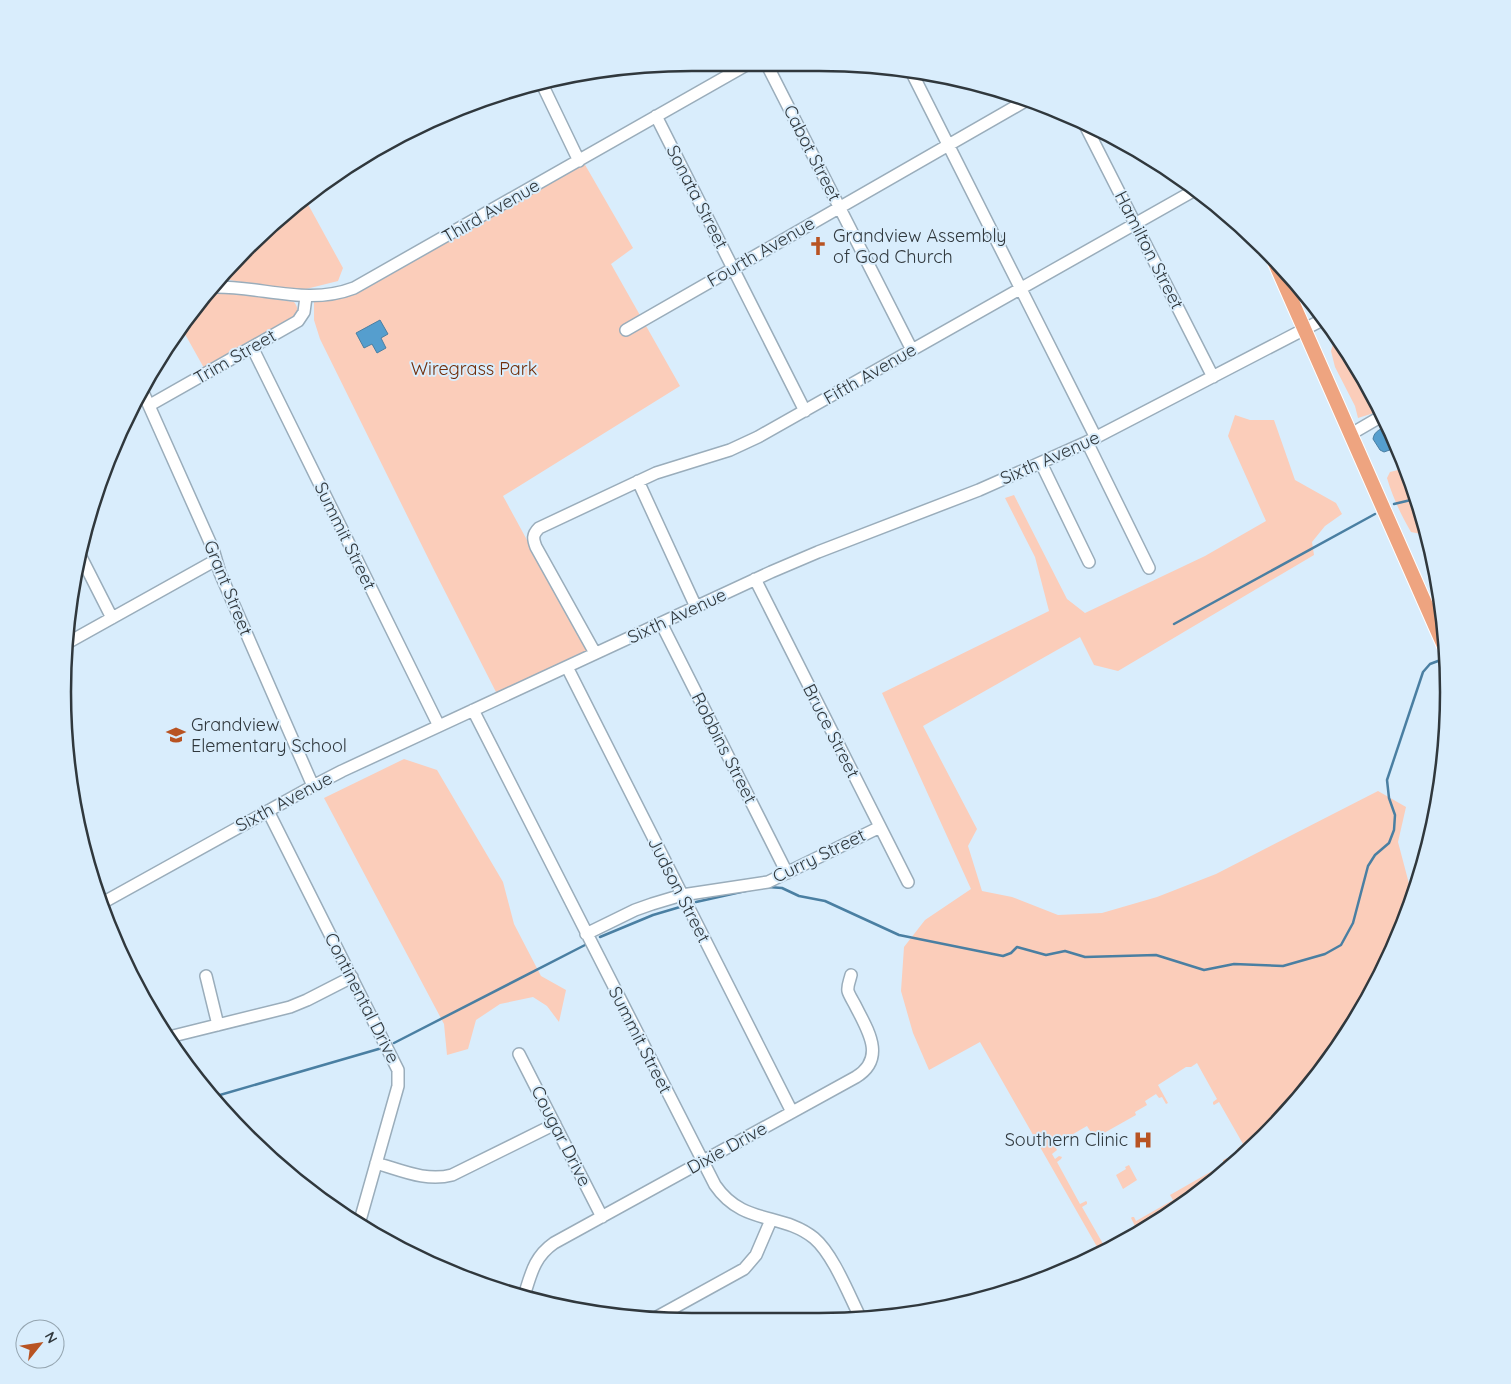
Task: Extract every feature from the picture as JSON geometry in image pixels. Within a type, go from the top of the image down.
[{"type":"main road","points":[[1282,278],[1436,627]]},
{"type":"street","name":"Third Avenue","points":[[221,287],[306,297],[335,294],[358,287],[736,71]]},
{"type":"street","name":"Cabot Street","points":[[770,71],[912,350]]},
{"type":"street","points":[[915,79],[1022,288],[1149,568]]},
{"type":"street","points":[[544,89],[579,161]]},
{"type":"street","name":"Fourth Avenue","points":[[626,330],[1019,104]]},
{"type":"street","name":"Sonata Street","points":[[656,116],[805,411]]},
{"type":"street","name":"Hamilton Street","points":[[1088,133],[1213,377]]},
{"type":"street","name":"Fifth Avenue","points":[[595,653],[536,547],[533,539],[534,533],[539,528],[656,473],[730,450],[764,434],[1188,194]]},
{"type":"street","name":"Trim Street","points":[[150,405],[298,321],[304,312],[306,297]]},
{"type":"street","name":"Sixth Avenue","points":[[106,898],[313,786],[439,726],[755,579],[818,552],[978,490],[1092,440],[1317,323]]},
{"type":"street","name":"Summit Street","points":[[252,347],[439,726]]},
{"type":"street","name":"Grant Street","points":[[146,397],[209,540],[220,573],[313,786]]},
{"type":"street","points":[[1351,434],[1377,419]]},
{"type":"street","points":[[1041,463],[1089,562]]},
{"type":"street","points":[[638,481],[696,607]]},
{"type":"street","points":[[74,639],[216,560]]},
{"type":"street","points":[[85,564],[112,618]]},
{"type":"street","name":"Bruce Street","points":[[755,579],[908,882]]},
{"type":"street","name":"Robbins Street","points":[[660,623],[787,873]]},
{"type":"street","name":"Judson Street","points":[[567,667],[792,1112]]},
{"type":"street","name":"Summit Street","points":[[473,710],[714,1185],[731,1203],[745,1212],[801,1230],[816,1240],[831,1260],[857,1311]]},
{"type":"street","name":"Continental Drive","points":[[268,811],[395,1061],[399,1075],[398,1086],[361,1217]]},
{"type":"street","name":"Curry Street","points":[[586,934],[635,910],[682,895],[768,882],[880,826]]},
{"type":"street","points":[[206,976],[218,1025]]},
{"type":"street","name":"Dixie Drive","points":[[526,1290],[532,1269],[545,1250],[554,1243],[860,1074],[870,1062],[873,1046],[847,990],[851,976]]},
{"type":"street","points":[[176,1036],[290,1007],[352,977]]},
{"type":"street","name":"Cougar Drive","points":[[519,1054],[602,1217]]},
{"type":"street","points":[[376,1163],[427,1178],[446,1177],[555,1124]]},
{"type":"street","points":[[667,1312],[744,1269],[756,1255],[771,1220]]},
{"type":"green space","name":"Wiregrass Park","points":[[584,163],[633,248],[611,264],[680,386],[503,496],[587,650],[585,653],[497,694],[320,339],[314,320],[314,302],[360,292]]},
{"type":"green space","points":[[308,205],[343,268],[338,281],[298,291],[228,280],[253,253]]},
{"type":"green space","points":[[216,294],[240,294],[294,302],[297,312],[296,316],[204,368],[185,334]]},
{"type":"green space","points":[[1333,344],[1374,413],[1358,418],[1355,406],[1335,367],[1331,351]]},
{"type":"green space","points":[[1235,415],[1250,420],[1274,420],[1295,480],[1336,503],[1342,514],[1325,526],[1312,542],[1314,555],[1118,671],[1094,665],[1080,637],[923,726],[977,829],[968,846],[982,891],[1012,897],[1058,915],[1102,913],[1157,897],[1216,874],[1378,791],[1406,807],[1398,842],[1409,885],[1376,967],[1335,1037],[1286,1101],[1258,1131],[1237,1150],[1243,1144],[1219,1102],[1213,1104],[1217,1099],[1197,1063],[1191,1067],[1186,1067],[1158,1085],[1168,1103],[1166,1104],[1162,1097],[1159,1098],[1156,1094],[1145,1101],[1147,1105],[1135,1112],[1136,1115],[1104,1133],[1103,1131],[1094,1137],[1087,1126],[1054,1145],[1057,1150],[1052,1154],[1055,1159],[1059,1156],[1062,1157],[1057,1162],[1080,1204],[1087,1202],[1082,1207],[1103,1244],[1097,1247],[980,1042],[929,1070],[913,1033],[901,991],[904,947],[925,920],[971,889],[882,693],[1049,611],[1035,557],[1005,498],[1014,495],[1067,599],[1085,613],[1205,556],[1266,521],[1228,436]]},
{"type":"green space","points":[[1398,470],[1420,534],[1411,532],[1404,519],[1387,478],[1390,472]]},
{"type":"green space","points":[[404,759],[437,770],[503,882],[514,924],[541,976],[566,990],[559,1022],[547,1006],[533,997],[500,1004],[476,1020],[468,1049],[447,1055],[444,1024],[324,798]]},
{"type":"green space","points":[[1129,1165],[1137,1180],[1123,1189],[1116,1175]]},
{"type":"green space","points":[[1213,1171],[1164,1208],[1135,1226],[1132,1217],[1136,1221],[1173,1200],[1170,1195]]},
{"type":"water","points":[[380,320],[388,334],[381,338],[386,348],[377,353],[372,344],[364,348],[356,333]]},
{"type":"water","points":[[1380,429],[1390,450],[1384,452],[1380,450],[1373,439],[1376,432]]},
{"type":"waterway","points":[[1394,504],[1410,500]]},
{"type":"waterway","points":[[1174,624],[1375,514]]},
{"type":"waterway","points":[[768,887],[782,888],[799,896],[825,901],[899,935],[1003,956],[1011,953],[1017,947],[1046,955],[1065,951],[1085,957],[1156,955],[1204,970],[1234,964],[1283,966],[1325,954],[1341,945],[1353,923],[1368,866],[1375,855],[1389,843],[1394,830],[1395,815],[1389,798],[1387,780],[1423,672],[1430,664],[1438,661]]},
{"type":"waterway","points":[[696,902],[750,890]]},
{"type":"waterway","points":[[600,937],[653,915],[680,907]]},
{"type":"waterway","points":[[394,1043],[585,945]]},
{"type":"waterway","points":[[220,1095],[382,1048]]},
{"type":"place","name":"Grandview Assembly of God Church","points":[[818,246]]},
{"type":"place","name":"Grandview Elementary School","points":[[176,735]]},
{"type":"place","name":"Southern Clinic","points":[[1143,1140]]}]
